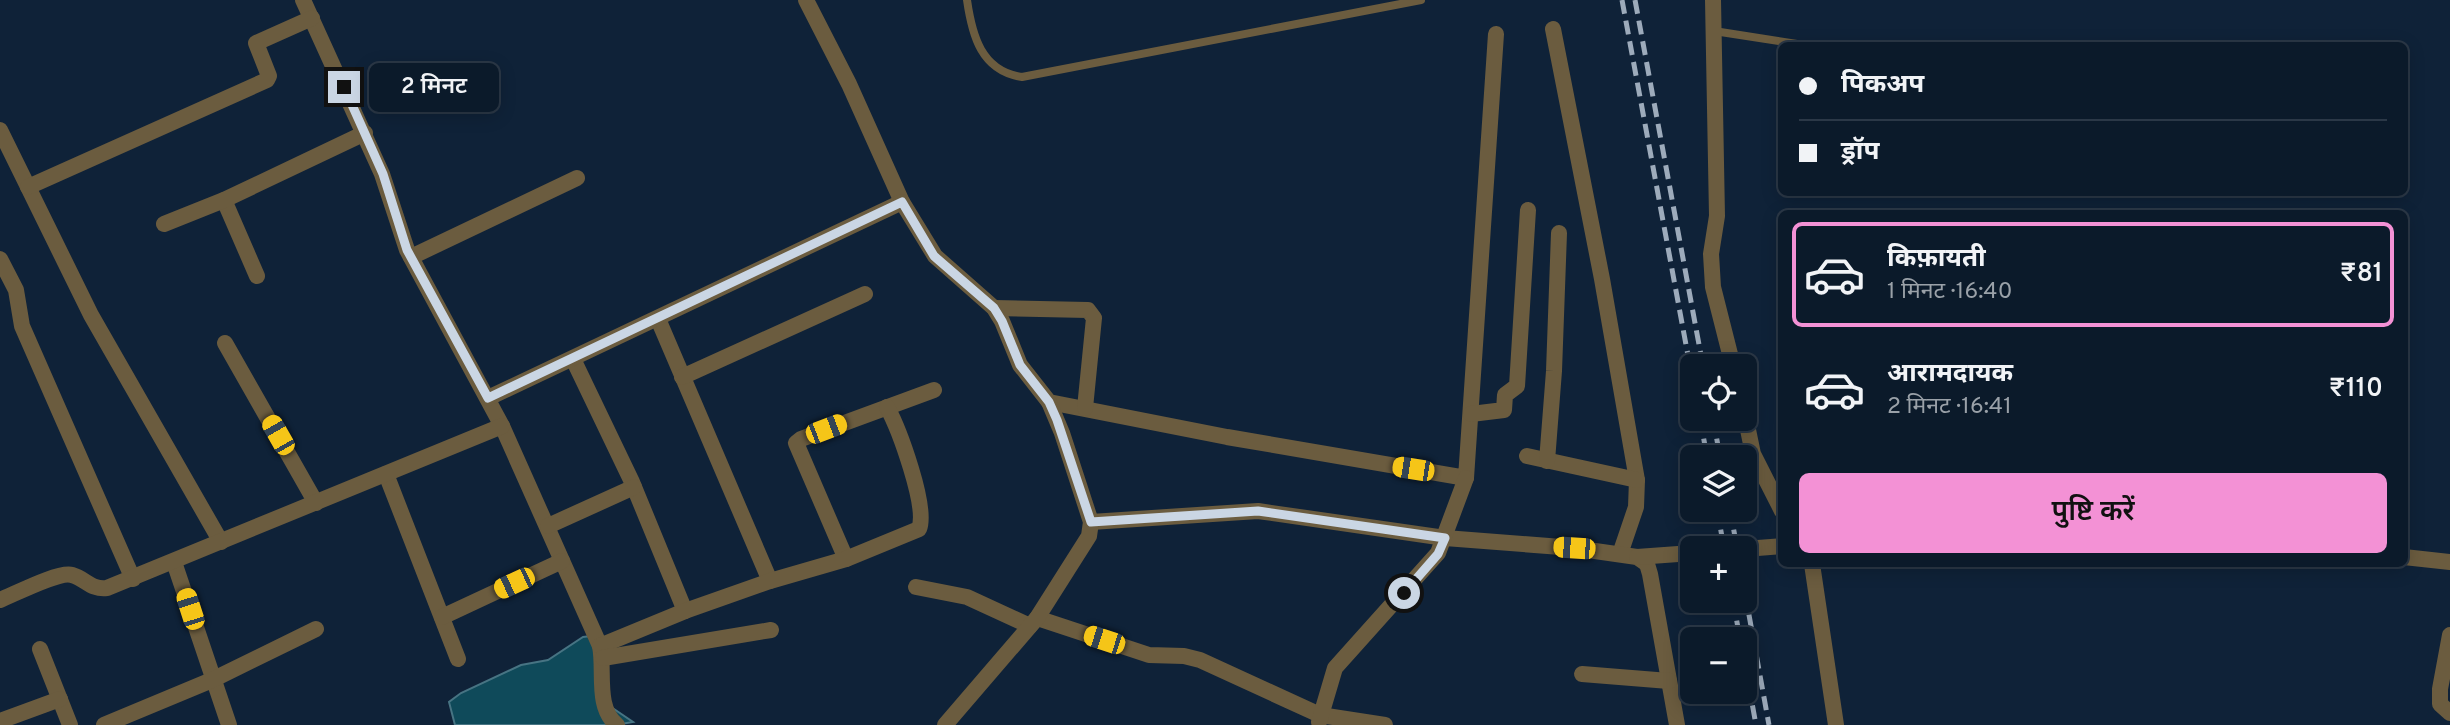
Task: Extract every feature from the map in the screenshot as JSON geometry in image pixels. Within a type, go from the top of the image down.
[{"type":"street","points":[[303,0],[383,174],[398,226],[411,257],[488,398],[548,526],[601,652],[604,703],[608,715],[617,725]]},
{"type":"street","points":[[806,0],[849,84],[902,202],[934,256],[994,308],[1020,365],[1049,402],[1091,522],[1089,536],[1084,545],[1034,622],[945,725]]},
{"type":"street","points":[[1713,0],[1717,216],[1711,254],[1713,287],[1730,354]]},
{"type":"street","points":[[27,187],[267,80],[269,76],[256,43],[312,18]]},
{"type":"street","points":[[1553,29],[1602,279],[1637,480],[1636,506],[1620,554]]},
{"type":"street","points":[[1319,720],[1335,668],[1438,554],[1466,478],[1496,34]]},
{"type":"street","points":[[0,130],[91,315],[221,542]]},
{"type":"street","points":[[164,225],[224,200],[365,133]]},
{"type":"street","points":[[411,257],[577,178]]},
{"type":"street","points":[[224,200],[257,276]]},
{"type":"street","points":[[488,398],[902,202]]},
{"type":"street","points":[[1471,414],[1504,410],[1505,395],[1517,386],[1528,210]]},
{"type":"street","points":[[1547,461],[1554,371],[1559,233]]},
{"type":"street","points":[[0,260],[16,290],[22,326],[133,579]]},
{"type":"street","points":[[682,377],[865,294]]},
{"type":"street","points":[[994,308],[1088,310],[1091,313],[1094,318],[1086,408]]},
{"type":"street","points":[[658,319],[770,581]]},
{"type":"street","points":[[225,343],[316,503]]},
{"type":"street","points":[[573,359],[634,486],[685,611]]},
{"type":"street","points":[[846,559],[796,443],[813,434],[934,390]]},
{"type":"street","points":[[1049,402],[1227,437],[1466,478]]},
{"type":"street","points":[[601,652],[685,611],[770,581],[846,559],[915,532],[921,525],[921,508],[913,476],[887,407]]},
{"type":"street","points":[[0,600],[62,575],[73,575],[98,589],[133,579],[502,426]]},
{"type":"street","points":[[1748,431],[1753,454],[1778,503]]},
{"type":"street","points":[[1527,456],[1637,480]]},
{"type":"street","points":[[386,474],[458,659]]},
{"type":"street","points":[[548,526],[634,486]]},
{"type":"street","points":[[1091,522],[1258,511],[1445,538],[1574,548],[1637,557],[1680,554]]},
{"type":"street","points":[[1757,548],[1778,546]]},
{"type":"street","points":[[1637,557],[1647,564],[1650,573],[1677,725]]},
{"type":"street","points":[[2408,557],[2450,562]]},
{"type":"street","points":[[442,617],[562,561]]},
{"type":"street","points":[[174,562],[229,725]]},
{"type":"street","points":[[1812,567],[1836,725]]},
{"type":"street","points":[[916,587],[967,597],[1034,622],[1149,655],[1184,656],[1200,660],[1319,720],[1384,725]]},
{"type":"street","points":[[104,725],[212,680],[316,629]]},
{"type":"street","points":[[601,652],[771,630]]},
{"type":"street","points":[[2450,635],[2440,689],[2440,704],[2450,713]]},
{"type":"street","points":[[40,649],[70,725]]},
{"type":"street","points":[[1582,674],[1670,681]]},
{"type":"street","points":[[0,720],[60,699]]},
{"type":"lane","points":[[967,0],[974,40],[983,53],[1011,76],[1022,77],[1421,0]]},
{"type":"lane","points":[[1714,31],[1784,42]]},
{"type":"water","points":[[599,635],[611,707],[633,722],[615,725],[455,725],[449,702],[461,693],[521,665],[548,660],[583,637]]},
{"type":"railway","points":[[1622,0],[1688,354]]},
{"type":"railway","points":[[1635,0],[1701,354]]},
{"type":"railway","points":[[1702,431],[1705,445]]},
{"type":"railway","points":[[1715,431],[1718,445]]},
{"type":"railway","points":[[1719,522],[1722,536]]},
{"type":"railway","points":[[1732,522],[1735,536]]},
{"type":"railway","points":[[1735,613],[1738,627]]},
{"type":"railway","points":[[1749,613],[1769,725]]},
{"type":"railway","points":[[1752,704],[1756,725]]},
{"type":"route","points":[[344,87],[383,174],[407,250],[488,398],[902,202],[934,256],[994,308],[1002,321],[1020,365],[1049,402],[1057,420],[1091,522],[1258,511],[1445,538],[1438,554],[1404,593]]}]
